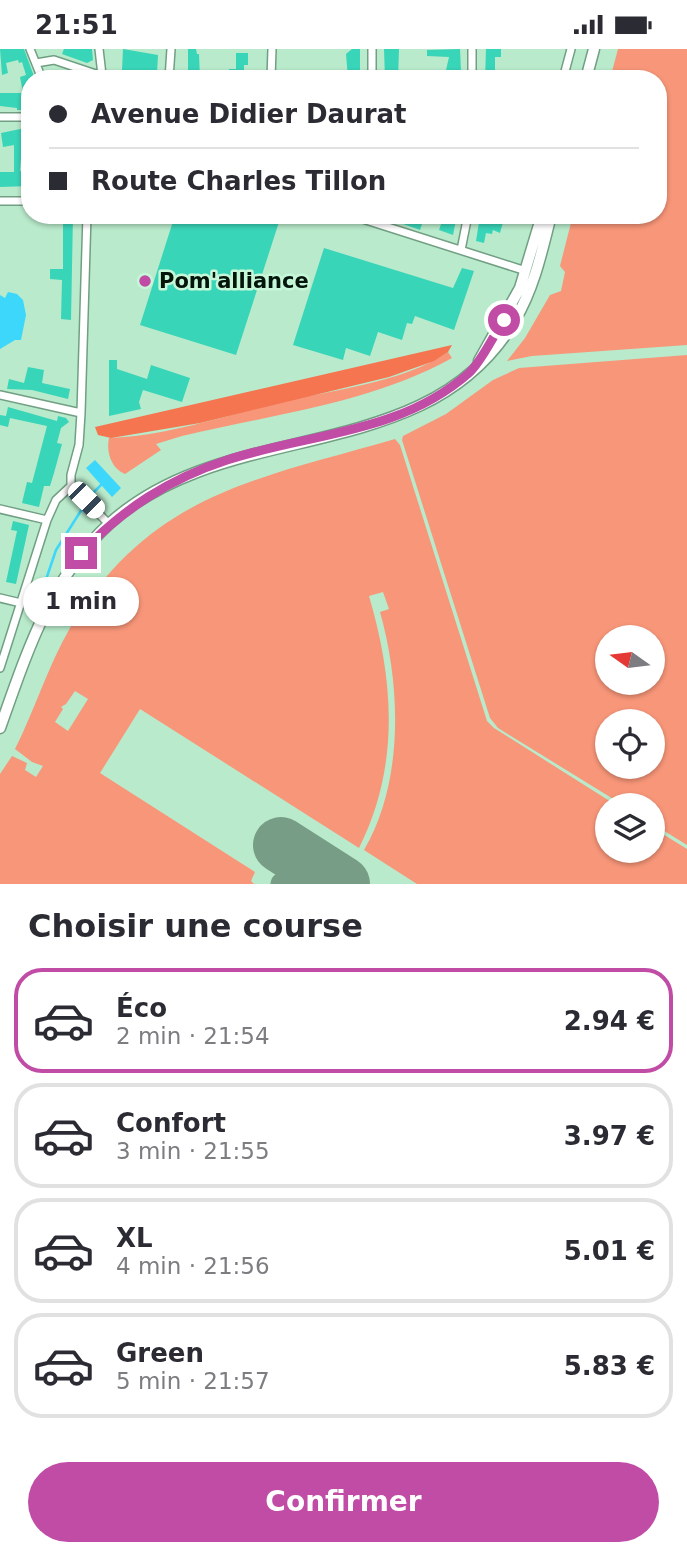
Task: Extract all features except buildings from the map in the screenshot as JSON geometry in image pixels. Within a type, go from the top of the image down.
[{"type":"main road","points":[[588,70],[594,49]]},
{"type":"main road","points":[[477,364],[512,306],[527,271],[540,224]]},
{"type":"main road","points":[[0,728],[27,652],[57,588],[81,553],[109,524],[137,502],[166,485],[216,464],[381,423],[414,411],[437,397],[499,344],[521,307],[534,277],[549,224]]},
{"type":"street","points":[[30,49],[38,70]]},
{"type":"street","points":[[99,49],[101,70]]},
{"type":"street","points":[[170,70],[171,49]]},
{"type":"street","points":[[271,70],[272,49]]},
{"type":"street","points":[[372,49],[372,70]]},
{"type":"street","points":[[472,49],[472,70]]},
{"type":"street","points":[[566,70],[571,49]]},
{"type":"street","points":[[36,63],[54,60],[86,70]]},
{"type":"street","points":[[0,117],[21,117]]},
{"type":"street","points":[[0,201],[21,201]]},
{"type":"street","points":[[87,224],[82,414],[71,485],[109,524]]},
{"type":"street","points":[[379,224],[527,271]]},
{"type":"street","points":[[461,250],[466,224]]},
{"type":"street","points":[[0,395],[82,414]]},
{"type":"street","points":[[0,668],[47,520],[56,500],[71,485]]},
{"type":"street","points":[[0,509],[47,520]]},
{"type":"street","points":[[0,598],[21,603]]},
{"type":"shaded area","points":[[618,49],[687,49],[687,345],[532,356],[507,361],[525,338],[550,295],[561,291],[565,272],[560,266],[571,224],[667,224],[667,70],[612,70]]},
{"type":"shaded area","points":[[452,345],[448,352],[434,361],[389,377],[200,423],[111,438],[98,435],[95,427]]},
{"type":"shaded area","points":[[448,352],[452,358],[420,374],[354,397],[156,444],[161,450],[125,474],[116,468],[109,454],[109,438],[152,434],[388,379],[429,363]]},
{"type":"shaded area","points":[[687,355],[687,845],[665,831],[665,793],[604,793],[498,728],[490,718],[402,440],[403,436],[446,414],[493,380],[519,368]]},
{"type":"shaded area","points":[[395,439],[400,445],[487,721],[597,793],[595,863],[665,863],[665,835],[687,849],[687,884],[417,884],[364,850],[386,795],[395,733],[392,671],[380,612],[389,609],[383,592],[369,596],[384,660],[388,691],[387,755],[372,817],[359,848],[140,709],[100,773],[255,872],[251,881],[254,884],[0,884],[0,774],[12,756],[27,763],[25,770],[36,777],[43,766],[32,762],[15,749],[62,642],[101,583],[135,547],[172,519],[211,498],[298,466]],"holes":[[[75,691],[88,699],[68,731],[55,722],[63,709],[61,707]]]},
{"type":"water","points":[[8,292],[17,294],[23,300],[26,315],[21,340],[15,340],[0,349],[0,295],[5,298]]},
{"type":"water","points":[[95,460],[121,488],[112,497],[86,468]]},
{"type":"waterway","points":[[94,492],[101,485]]},
{"type":"waterway","points":[[30,616],[36,609],[56,550],[82,509]]},
{"type":"taxiway","points":[[282,884],[297,878],[312,877],[327,878],[342,884]]},
{"type":"runway","points":[[281,845],[342,884]]},
{"type":"place","name":"Pom'alliance","points":[[145,281]]},
{"type":"route","points":[[81,553],[109,524],[137,502],[195,472],[227,460],[381,423],[414,411],[469,373],[504,320]]}]
